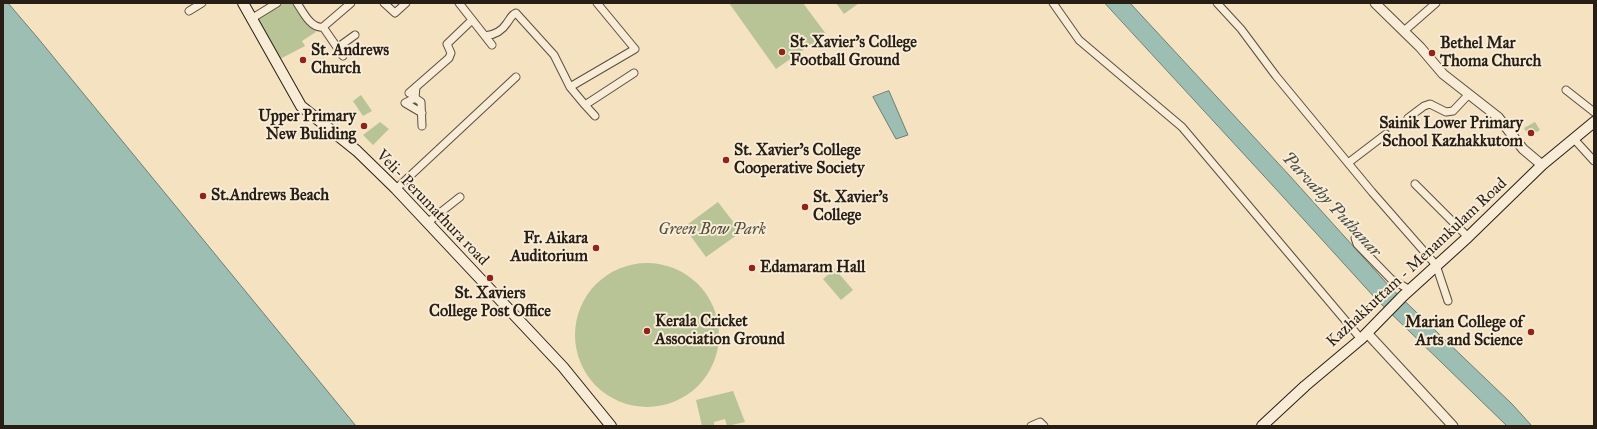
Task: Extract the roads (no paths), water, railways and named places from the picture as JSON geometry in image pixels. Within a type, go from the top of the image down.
[{"type":"main road","name":"Veli- Perumathura road","points":[[243,3],[301,106],[357,151],[396,189],[563,367],[611,426]]},
{"type":"main road","name":"Kazhakkuttam - Menamkulam Road","points":[[1262,426],[1305,386],[1364,336],[1389,310],[1468,237],[1542,165],[1594,122]]},
{"type":"street","points":[[189,11],[202,3]]},
{"type":"street","points":[[251,19],[277,3]]},
{"type":"street","points":[[297,3],[314,26],[323,27],[351,3]]},
{"type":"street","points":[[384,3],[395,13],[406,3]]},
{"type":"street","points":[[570,87],[635,49],[597,3]]},
{"type":"street","points":[[1053,3],[1079,40],[1182,127],[1364,336],[1453,426]]},
{"type":"street","points":[[1217,3],[1240,29],[1276,76],[1348,163],[1436,265],[1448,301]]},
{"type":"street","points":[[1375,3],[1420,47],[1443,74],[1498,117],[1524,149],[1542,165]]},
{"type":"street","points":[[1404,31],[1436,3]]},
{"type":"street","points":[[461,4],[492,45]]},
{"type":"street","points":[[485,36],[494,35],[507,24],[511,15],[516,13],[554,55],[570,87],[595,116]]},
{"type":"street","points":[[409,93],[449,58],[451,53],[447,44],[472,20]]},
{"type":"street","points":[[323,27],[343,56]]},
{"type":"street","points":[[337,48],[355,35]]},
{"type":"street","points":[[585,105],[634,73]]},
{"type":"street","points":[[396,189],[516,77]]},
{"type":"street","points":[[416,87],[416,98]]},
{"type":"street","points":[[1566,90],[1594,112]]},
{"type":"street","points":[[1408,118],[1424,106],[1430,104],[1446,112],[1453,111],[1469,94]]},
{"type":"street","points":[[416,98],[421,102],[422,126]]},
{"type":"street","points":[[416,98],[405,103],[422,113]]},
{"type":"street","points":[[1348,163],[1386,134]]},
{"type":"street","points":[[1574,140],[1594,161]]},
{"type":"street","points":[[1415,184],[1468,237]]},
{"type":"street","points":[[427,222],[460,197]]},
{"type":"street","points":[[1358,238],[1355,238],[1358,244],[1391,279],[1407,293]]},
{"type":"street","points":[[1031,426],[1040,422],[1044,426]]},
{"type":"water","points":[[3,3],[8,3],[37,37],[356,426],[3,426]]},
{"type":"water","points":[[1105,3],[1130,3],[1390,287],[1512,404],[1532,426],[1507,426],[1376,299]]},
{"type":"water","points":[[889,91],[908,135],[896,139],[873,97]]},
{"type":"place","name":"St. Xavier's College Football Ground","points":[[782,52]]},
{"type":"place","name":"Bethel Mar Thoma Church","points":[[1432,53]]},
{"type":"place","name":"St. Andrews Church","points":[[303,60]]},
{"type":"place","name":"Upper Primary New Buliding","points":[[364,126]]},
{"type":"place","name":"Sainik Lower Primary School Kazhakkutom","points":[[1531,133]]},
{"type":"place","name":"St. Xavier's College Cooperative Society","points":[[726,160]]},
{"type":"place","name":"St.Andrews Beach","points":[[203,196]]},
{"type":"place","name":"St. Xavier's College","points":[[805,207]]},
{"type":"place","name":"Fr. Aikara Auditorium","points":[[596,248]]},
{"type":"place","name":"Edamaram Hall","points":[[752,268]]},
{"type":"place","name":"St. Xaviers College Post Office","points":[[490,278]]},
{"type":"place","name":"Kerala Cricket Association Ground","points":[[647,331]]},
{"type":"place","name":"Marian College of Arts and Science","points":[[1531,332]]},
{"type":"water label","name":"Parvathy Puthanar","points":[[1331,205]]},
{"type":"park label","name":"Green Bow Park","points":[[712,230]]}]
